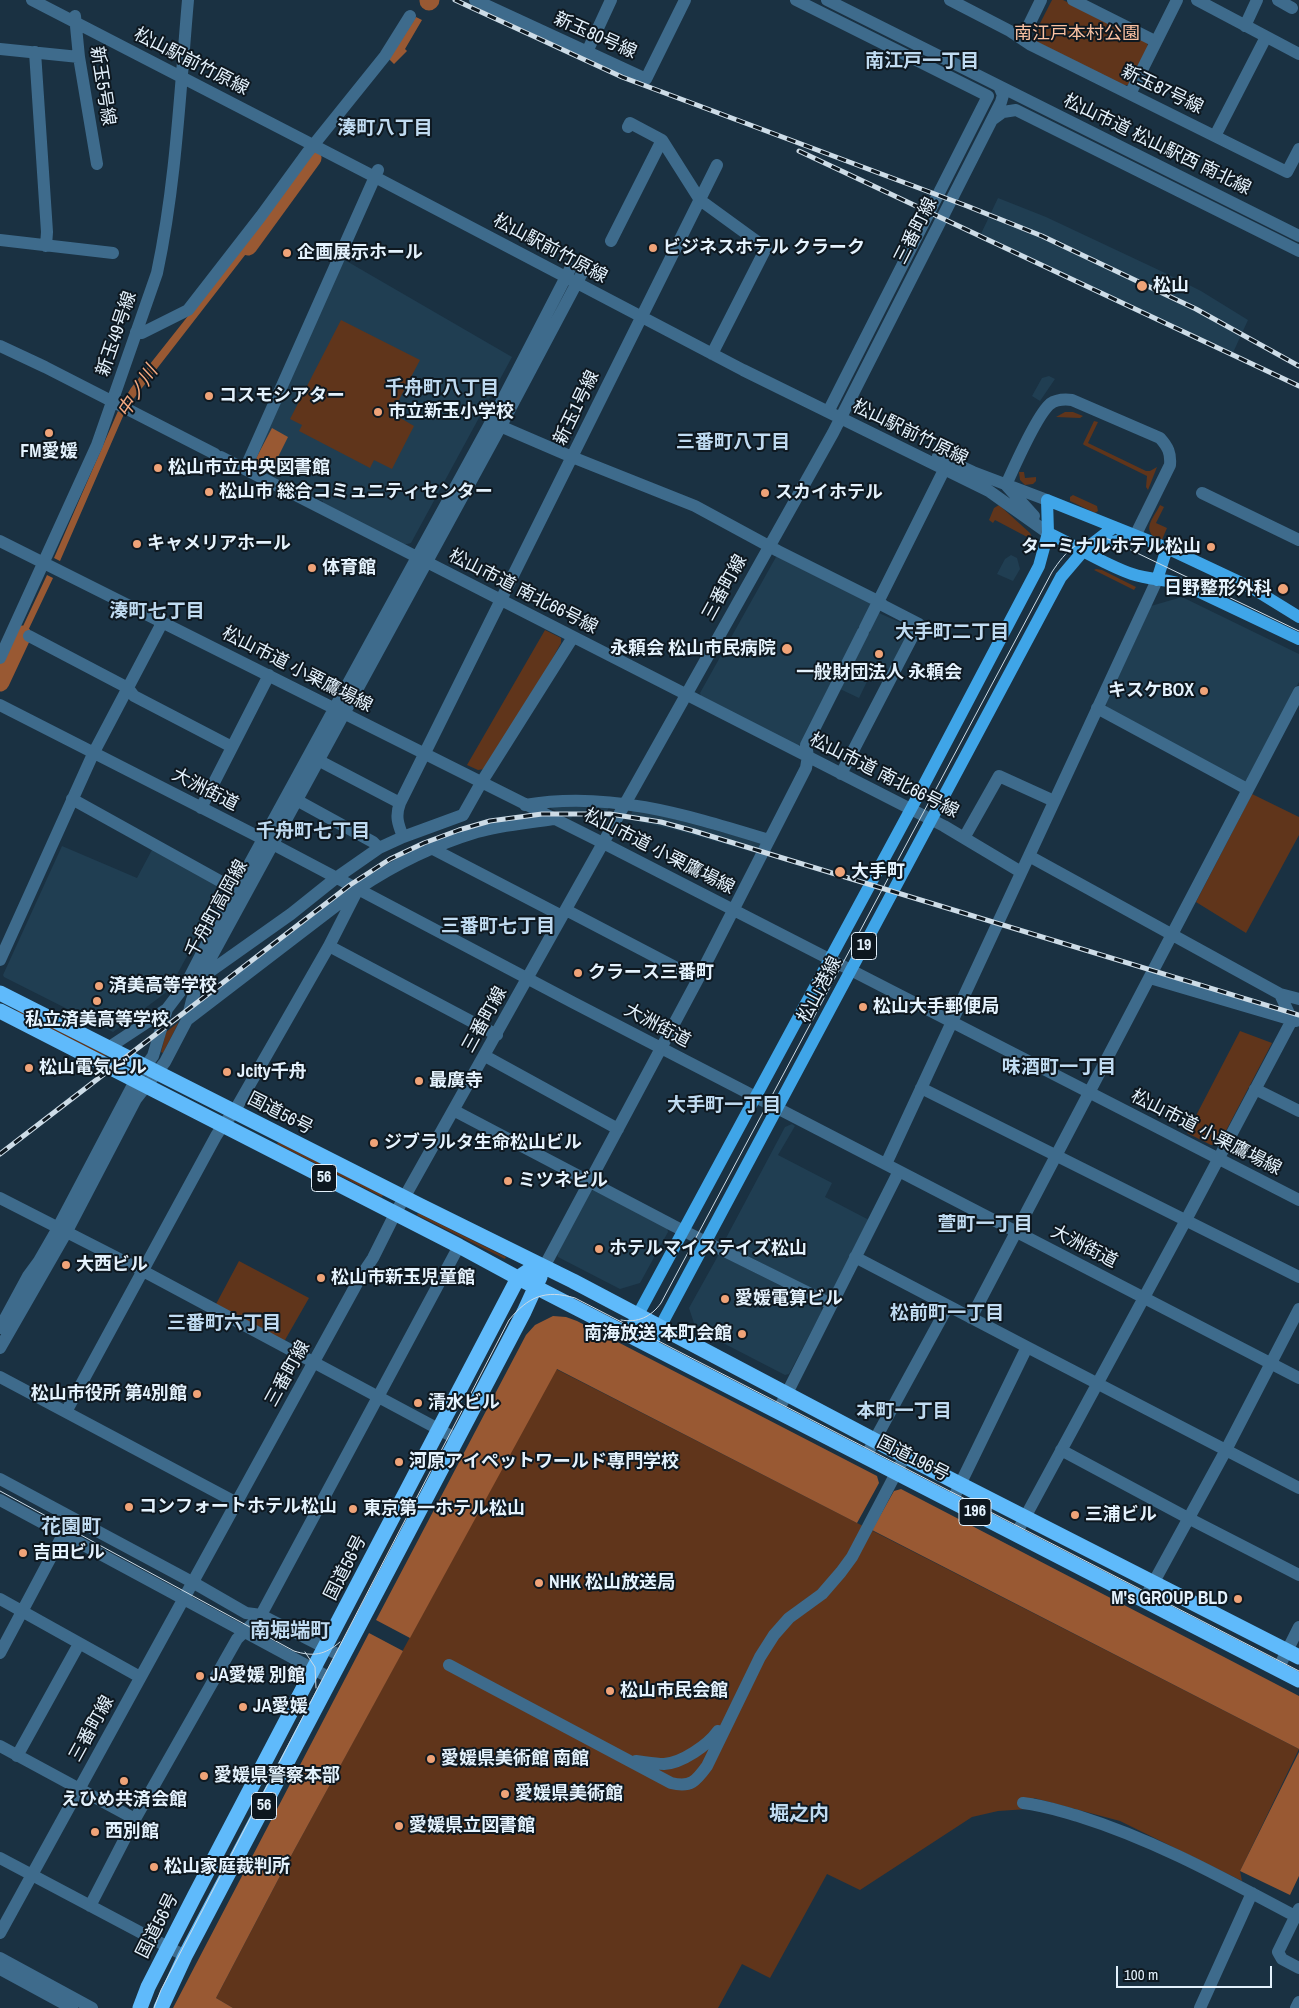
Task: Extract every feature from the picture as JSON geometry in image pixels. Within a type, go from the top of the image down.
[{"type":"highway","name":"国道56号","points":[[0,993],[544,1267]]},
{"type":"highway","name":"国道56号","points":[[0,1011],[536,1286]]},
{"type":"highway","points":[[518,1278],[530,1269],[544,1267]]},
{"type":"highway","name":"56","points":[[161,2008],[185,1956],[524,1312],[544,1267]]},
{"type":"highway","name":"国道196号","points":[[544,1267],[874,1440],[1293,1654]]},
{"type":"highway","name":"国道56号","points":[[140,2008],[168,1947],[518,1278]]},
{"type":"highway","name":"国道196号","points":[[536,1286],[1299,1680]]},
{"type":"highway","points":[[524,1312],[545,1302],[554,1300],[564,1301]]},
{"type":"main road","name":"松山港線","points":[[628,1335],[1039,566],[1048,533],[1047,500]]},
{"type":"main road","points":[[1047,500],[1167,548],[1252,588],[1299,617]]},
{"type":"main road","name":"松山港線","points":[[650,1346],[1061,577],[1084,550],[1114,527]]},
{"type":"main road","points":[[1048,533],[1131,574],[1157,580],[1174,581],[1185,585],[1299,639]]},
{"type":"main road","points":[[1084,550],[1135,536]]},
{"type":"main road","points":[[1157,580],[1167,548]]},
{"type":"street","name":"松山駅前竹原線","points":[[32,0],[75,17],[714,350],[947,466],[989,491],[1048,533]]},
{"type":"street","name":"松山駅前竹原線","points":[[51,0],[75,17]]},
{"type":"street","name":"新玉49号線","points":[[0,658],[50,566],[97,445],[120,406],[136,332],[157,273],[163,244],[171,189],[188,0]]},
{"type":"street","name":"新玉80号線","points":[[475,0],[646,79],[685,0]]},
{"type":"street","points":[[586,52],[611,0]]},
{"type":"street","name":"三番町線","points":[[796,0],[988,96],[830,408]]},
{"type":"street","name":"松山市道 松山駅西 南北線","points":[[827,0],[1299,236]]},
{"type":"street","name":"新玉87号線","points":[[950,0],[970,5],[1022,39],[1287,172],[1299,149]]},
{"type":"street","points":[[1022,39],[1041,0]]},
{"type":"street","points":[[1073,0],[1155,42]]},
{"type":"street","points":[[1130,94],[1177,0]]},
{"type":"street","points":[[1197,0],[1299,54]]},
{"type":"street","points":[[1245,26],[1257,0]]},
{"type":"street","points":[[1278,0],[1292,8]]},
{"type":"street","points":[[136,332],[142,333],[188,310],[315,142],[384,56],[410,16]]},
{"type":"street","name":"新玉5号線","points":[[75,17],[79,57],[97,164]]},
{"type":"street","points":[[1215,136],[1266,36]]},
{"type":"street","points":[[0,49],[79,57]]},
{"type":"street","points":[[35,52],[47,232],[46,246]]},
{"type":"street","name":"三番町線","points":[[0,1933],[396,1214],[842,414],[1001,102],[1004,95],[999,86]]},
{"type":"street","name":"松山市道 松山駅西 南北線","points":[[992,120],[1003,112],[1016,110],[1299,251]]},
{"type":"street","points":[[629,125],[660,139],[700,200],[766,248],[714,350]]},
{"type":"street","points":[[611,241],[660,139]]},
{"type":"street","name":"新玉1号線","points":[[400,803],[717,165]]},
{"type":"street","points":[[244,469],[377,173]]},
{"type":"street","points":[[0,240],[113,253]]},
{"type":"street","name":"千舟町高岡線","points":[[151,1070],[153,1056],[167,1008],[193,978],[496,424],[574,276]]},
{"type":"street","name":"松山市道 南北66号線","points":[[0,346],[45,367],[420,560],[808,756],[964,838],[1021,872]]},
{"type":"street","points":[[1048,533],[1006,485],[1032,432],[1046,409],[1050,404],[1061,399],[1072,400],[1160,438],[1168,446],[1171,456],[1170,465],[1135,536]]},
{"type":"street","points":[[496,424],[572,457],[695,506],[919,624],[841,774]]},
{"type":"street","name":"松山駅前竹原線","points":[[947,466],[1047,500]]},
{"type":"street","points":[[544,1267],[698,979],[806,768],[808,756],[806,745],[947,466]]},
{"type":"street","points":[[1202,492],[1299,540]]},
{"type":"street","name":"松山市道 小栗鷹場線","points":[[0,541],[734,910],[1299,1200]]},
{"type":"street","points":[[886,1164],[1157,580]]},
{"type":"street","points":[[0,960],[93,754],[162,623]]},
{"type":"street","points":[[29,636],[128,688],[134,696],[232,747]]},
{"type":"street","points":[[193,978],[212,970],[379,848],[463,815],[481,782],[574,637]]},
{"type":"street","points":[[201,808],[269,675]]},
{"type":"street","points":[[971,1318],[1299,692]]},
{"type":"street","name":"大洲街道","points":[[0,705],[268,842],[776,1108],[1299,1378]]},
{"type":"street","points":[[1097,708],[1247,789]]},
{"type":"street","points":[[313,758],[400,803],[397,812],[397,822],[403,837]]},
{"type":"street","points":[[964,838],[999,776],[1054,801]]},
{"type":"street","points":[[292,798],[373,842],[379,848]]},
{"type":"street","points":[[72,799],[236,890]]},
{"type":"street","points":[[525,805],[583,800],[626,803],[698,818],[769,840]]},
{"type":"street","points":[[187,1020],[358,889],[386,870],[413,856],[477,832],[553,819]]},
{"type":"street","name":"千舟町高岡線","points":[[0,1348],[140,1084],[151,1070],[166,1062],[187,1020],[192,1000],[193,978],[236,890],[268,842]]},
{"type":"street","points":[[433,849],[698,979]]},
{"type":"street","points":[[1029,856],[1280,994],[1299,1000]]},
{"type":"street","points":[[66,1412],[222,1126],[234,1112],[329,946],[358,889]]},
{"type":"street","points":[[329,946],[496,1035]]},
{"type":"street","points":[[1150,978],[1295,1021]]},
{"type":"street","points":[[1280,994],[1295,1021]]},
{"type":"street","points":[[108,1048],[167,1008]]},
{"type":"street","points":[[1016,1534],[1256,1089],[1295,1021]]},
{"type":"street","points":[[485,1056],[618,1129]]},
{"type":"street","points":[[921,1088],[1299,1278]]},
{"type":"street","points":[[1256,1089],[1299,1111]]},
{"type":"street","points":[[455,1111],[684,1231],[832,1304]]},
{"type":"street","points":[[778,1411],[899,1171]]},
{"type":"street","points":[[0,1198],[143,1271],[457,1439]]},
{"type":"street","name":"千舟町高岡線","points":[[0,1328],[28,1276],[62,1230]]},
{"type":"street","points":[[90,1906],[135,1819],[237,1639],[260,1615],[459,1246]]},
{"type":"street","points":[[856,1257],[1027,1348],[1299,1488]]},
{"type":"street","points":[[866,1456],[948,1306]]},
{"type":"street","points":[[1144,1600],[1226,1450],[1299,1309]]},
{"type":"street","points":[[952,1500],[1027,1348]]},
{"type":"street","points":[[0,1376],[237,1503]]},
{"type":"street","points":[[1061,1450],[1299,1575]]},
{"type":"street","points":[[449,1665],[671,1783],[682,1786],[690,1784],[707,1766],[730,1715],[760,1657],[774,1635],[789,1618],[822,1594],[834,1581],[852,1556],[905,1456]]},
{"type":"street","points":[[0,1479],[72,1518],[196,1579],[246,1613],[260,1615],[343,1657]]},
{"type":"street","points":[[0,1500],[61,1539],[182,1604],[243,1632],[332,1679]]},
{"type":"street","points":[[0,1653],[72,1518]]},
{"type":"street","points":[[0,1599],[140,1677]]},
{"type":"street","points":[[1278,1669],[1293,1654],[1299,1627]]},
{"type":"street","points":[[17,1756],[79,1644]]},
{"type":"street","points":[[626,1759],[666,1764],[697,1751],[712,1740],[730,1715]]},
{"type":"street","points":[[0,1746],[135,1819]]},
{"type":"street","points":[[666,1764],[665,1777],[671,1783]]},
{"type":"street","points":[[1023,1803],[1042,1805],[1117,1828],[1297,1913],[1278,1950],[1280,1956],[1299,1968]]},
{"type":"street","points":[[0,1858],[185,1956]]},
{"type":"street","points":[[1200,2008],[1252,1893]]},
{"type":"street","points":[[0,1958],[92,2008]]},
{"type":"street","points":[[0,1969],[72,2008]]},
{"type":"street","points":[[1296,2008],[1299,2002]]},
{"type":"shaded area","points":[[998,198],[1046,217],[1163,272],[1201,291],[1248,320],[1231,357],[979,238]]},
{"type":"shaded area","name":"市立新玉小学校","points":[[343,259],[512,357],[411,543],[403,545],[322,505],[323,501],[316,498],[313,499],[249,467]]},
{"type":"shaded area","points":[[1049,376],[1055,379],[1040,401],[1032,396],[1042,378]]},
{"type":"shaded area","points":[[1011,555],[1017,558],[1020,569],[1013,581],[997,574],[1005,559]]},
{"type":"shaded area","name":"永頼会 松山市民病院","points":[[779,556],[870,601],[872,606],[801,744],[797,747],[701,696],[700,693],[776,557]]},
{"type":"shaded area","name":"キスケBOX","points":[[1182,597],[1299,654],[1299,682],[1245,783],[1107,708],[1106,703],[1151,606]]},
{"type":"shaded area","name":"一般財団法人 永頼会","points":[[879,613],[908,626],[910,631],[890,670],[876,663],[859,698],[840,689]]},
{"type":"shaded area","points":[[545,805],[610,806],[603,817],[573,815],[571,819]]},
{"type":"shaded area","points":[[634,808],[762,843],[756,853],[680,831],[629,819]]},
{"type":"shaded area","points":[[62,846],[137,878],[153,848],[221,885],[223,890],[168,991],[113,1032],[3,975]]},
{"type":"shaded area","points":[[792,1124],[795,1126],[778,1155],[832,1183],[825,1197],[869,1220],[830,1295],[826,1297],[727,1245],[725,1240],[785,1127]]},
{"type":"shaded area","points":[[594,1190],[667,1228],[668,1232],[640,1283],[620,1289],[558,1257],[557,1254],[590,1191]]},
{"type":"shaded area","points":[[719,1254],[820,1306],[822,1311],[789,1374],[785,1375],[696,1329],[689,1308]]},
{"type":"green space","name":"南江戸本村公園","points":[[1052,0],[1063,0],[1147,42],[1148,47],[1128,85],[1123,85],[1035,41],[1033,37]]},
{"type":"green space","points":[[341,320],[420,360],[392,413],[414,426],[392,469],[374,460],[370,468],[299,431],[302,425],[290,419]]},
{"type":"green space","points":[[1065,412],[1073,412],[1083,416],[1080,418],[1056,417]]},
{"type":"green space","points":[[1094,421],[1098,422],[1088,443],[1146,471],[1157,467],[1148,490],[1146,487],[1147,476],[1083,444]]},
{"type":"green space","points":[[1019,472],[1024,472],[1025,478],[1036,477],[1036,481],[1033,484],[1025,485],[1020,480]]},
{"type":"green space","points":[[1073,495],[1097,506],[1098,511],[1095,513],[1070,501],[1070,497]]},
{"type":"green space","points":[[999,505],[1030,533],[1035,543],[1029,542],[1031,539],[995,520],[993,523],[989,520],[994,508]]},
{"type":"green space","points":[[1160,505],[1164,507],[1156,523],[1167,528],[1161,542],[1155,538],[1149,529],[1151,521]]},
{"type":"green space","points":[[1094,570],[1102,570],[1136,587],[1134,590]]},
{"type":"green space","points":[[545,630],[561,638],[561,643],[527,705],[485,769],[478,770],[467,765]]},
{"type":"green space","points":[[1252,794],[1299,817],[1299,835],[1246,933],[1196,902]]},
{"type":"green space","points":[[18,1010],[106,1055],[104,1057],[17,1012]]},
{"type":"green space","points":[[179,1022],[163,1053],[161,1052],[166,1032]]},
{"type":"green space","points":[[1240,1031],[1272,1043],[1219,1144],[1211,1145],[1187,1133]]},
{"type":"green space","points":[[278,1142],[383,1195],[382,1197],[277,1144]]},
{"type":"green space","points":[[418,1213],[506,1257],[505,1259],[417,1215]]},
{"type":"green space","points":[[239,1261],[309,1298],[285,1340],[280,1341],[215,1306]]},
{"type":"green space","points":[[556,1369],[1299,1749],[1240,1871],[1242,1881],[1120,1821],[1034,1798],[1028,1809],[998,1811],[972,1817],[860,1890],[827,1874],[770,1978],[742,1964],[718,2008],[233,2008],[216,1998],[280,1876]]},
{"type":"water","points":[[416,17],[422,20],[405,49],[407,51],[394,64],[389,59]]},
{"type":"water","points":[[309,157],[315,160],[276,214],[271,211]]},
{"type":"water","points":[[260,225],[266,228],[128,406],[122,403],[131,388]]},
{"type":"water","points":[[118,411],[124,414],[60,561],[54,558]]},
{"type":"water","points":[[272,428],[288,437],[270,473],[253,464]]},
{"type":"water","points":[[47,575],[53,578],[15,658],[9,656]]},
{"type":"water","points":[[5,663],[11,666],[0,690],[0,675]]},
{"type":"water","points":[[553,1316],[566,1317],[577,1321],[877,1476],[879,1483],[857,1523],[557,1369],[410,1638],[376,1620],[526,1335],[535,1325]]},
{"type":"water","points":[[901,1489],[1299,1696],[1299,1749],[872,1530],[894,1491]]},
{"type":"water","points":[[369,1633],[403,1651],[280,1876],[216,1998],[233,2008],[173,2008]]},
{"type":"water","points":[[1299,1752],[1299,1876],[1290,1895],[1240,1871]]},
{"type":"waterway","name":"中ノ川","points":[[248,246],[312,158]]},
{"type":"waterway","name":"中ノ川","points":[[0,682],[22,635]]},
{"type":"tram line","points":[[621,1320],[633,1321],[644,1318],[661,1303],[1052,572],[1068,551],[1082,542],[1098,538],[1108,539],[1299,631]]},
{"type":"tram line","points":[[154,2008],[161,1990],[509,1320],[523,1306],[538,1297],[555,1294],[575,1298],[1299,1671]]},
{"type":"tram line","points":[[0,1491],[294,1651],[318,1654],[329,1650],[340,1642]]},
{"type":"tram line","points":[[305,1652],[315,1667],[316,1688]]},
{"type":"railway","points":[[455,0],[622,77],[967,206],[1042,236],[1196,309],[1299,366]]},
{"type":"railway","points":[[799,151],[1299,386]]},
{"type":"railway","points":[[0,1154],[350,885],[390,859],[424,843],[459,830],[490,821],[542,814],[610,814],[661,822],[1299,1015]]},
{"type":"place","name":"ビジネスホテル クラーク","points":[[653,248]]},
{"type":"place","name":"企画展示ホール","points":[[287,253]]},
{"type":"place","name":"松山","points":[[1142,286]]},
{"type":"place","name":"コスモシアター","points":[[209,396]]},
{"type":"place","name":"市立新玉小学校","points":[[378,412]]},
{"type":"place","name":"FM愛媛","points":[[49,433]]},
{"type":"place","name":"松山市立中央図書館","points":[[158,468]]},
{"type":"place","name":"松山市 総合コミュニティセンター","points":[[209,492]]},
{"type":"place","name":"スカイホテル","points":[[765,493]]},
{"type":"place","name":"キャメリアホール","points":[[137,544]]},
{"type":"place","name":"ターミナルホテル松山","points":[[1211,547]]},
{"type":"place","name":"体育館","points":[[312,568]]},
{"type":"place","name":"日野整形外科","points":[[1283,589]]},
{"type":"place","name":"永頼会 松山市民病院","points":[[787,649]]},
{"type":"place","name":"一般財団法人 永頼会","points":[[879,654]]},
{"type":"place","name":"キスケBOX","points":[[1204,691]]},
{"type":"place","name":"大手町","points":[[840,872]]},
{"type":"place","name":"クラース三番町","points":[[578,973]]},
{"type":"place","name":"済美高等学校","points":[[99,986]]},
{"type":"place","name":"私立済美高等学校","points":[[97,1001]]},
{"type":"place","name":"松山大手郵便局","points":[[863,1007]]},
{"type":"place","name":"松山電気ビル","points":[[29,1068]]},
{"type":"place","name":"Jcity千舟","points":[[227,1072]]},
{"type":"place","name":"最廣寺","points":[[419,1081]]},
{"type":"place","name":"ジブラルタ生命松山ビル","points":[[374,1143]]},
{"type":"place","name":"ミツネビル","points":[[508,1181]]},
{"type":"place","name":"ホテルマイステイズ松山","points":[[599,1249]]},
{"type":"place","name":"大西ビル","points":[[66,1265]]},
{"type":"place","name":"松山市新玉児童館","points":[[321,1278]]},
{"type":"place","name":"愛媛電算ビル","points":[[725,1299]]},
{"type":"place","name":"南海放送 本町会館","points":[[742,1334]]},
{"type":"place","name":"松山市役所 第4別館","points":[[197,1394]]},
{"type":"place","name":"清水ビル","points":[[418,1403]]},
{"type":"place","name":"河原アイペットワールド専門学校","points":[[399,1462]]},
{"type":"place","name":"コンフォートホテル松山","points":[[129,1507]]},
{"type":"place","name":"東京第一ホテル松山","points":[[353,1509]]},
{"type":"place","name":"三浦ビル","points":[[1075,1515]]},
{"type":"place","name":"吉田ビル","points":[[23,1553]]},
{"type":"place","name":"NHK 松山放送局","points":[[539,1583]]},
{"type":"place","name":"M's GROUP BLD","points":[[1238,1599]]},
{"type":"place","name":"JA愛媛 別館","points":[[200,1676]]},
{"type":"place","name":"松山市民会館","points":[[610,1691]]},
{"type":"place","name":"JA愛媛","points":[[243,1707]]},
{"type":"place","name":"愛媛県美術館 南館","points":[[431,1759]]},
{"type":"place","name":"愛媛県警察本部","points":[[204,1776]]},
{"type":"place","name":"えひめ共済会館","points":[[124,1781]]},
{"type":"place","name":"愛媛県美術館","points":[[505,1794]]},
{"type":"place","name":"愛媛県立図書館","points":[[399,1826]]},
{"type":"place","name":"西別館","points":[[95,1832]]},
{"type":"place","name":"松山家庭裁判所","points":[[154,1867]]},
{"type":"district","name":"南江戸一丁目","points":[[922,62]]},
{"type":"district","name":"湊町八丁目","points":[[385,129]]},
{"type":"district","name":"千舟町八丁目","points":[[442,389]]},
{"type":"district","name":"三番町八丁目","points":[[733,443]]},
{"type":"district","name":"湊町七丁目","points":[[157,612]]},
{"type":"district","name":"大手町二丁目","points":[[952,633]]},
{"type":"district","name":"千舟町七丁目","points":[[313,832]]},
{"type":"district","name":"三番町七丁目","points":[[498,927]]},
{"type":"district","name":"味酒町一丁目","points":[[1059,1068]]},
{"type":"district","name":"大手町一丁目","points":[[724,1106]]},
{"type":"district","name":"萱町一丁目","points":[[985,1225]]},
{"type":"district","name":"松前町一丁目","points":[[947,1314]]},
{"type":"district","name":"三番町六丁目","points":[[224,1324]]},
{"type":"district","name":"本町一丁目","points":[[904,1412]]},
{"type":"district","name":"花園町","points":[[71,1528]]},
{"type":"district","name":"南堀端町","points":[[290,1632]]},
{"type":"district","name":"堀之内","points":[[799,1815]]}]
